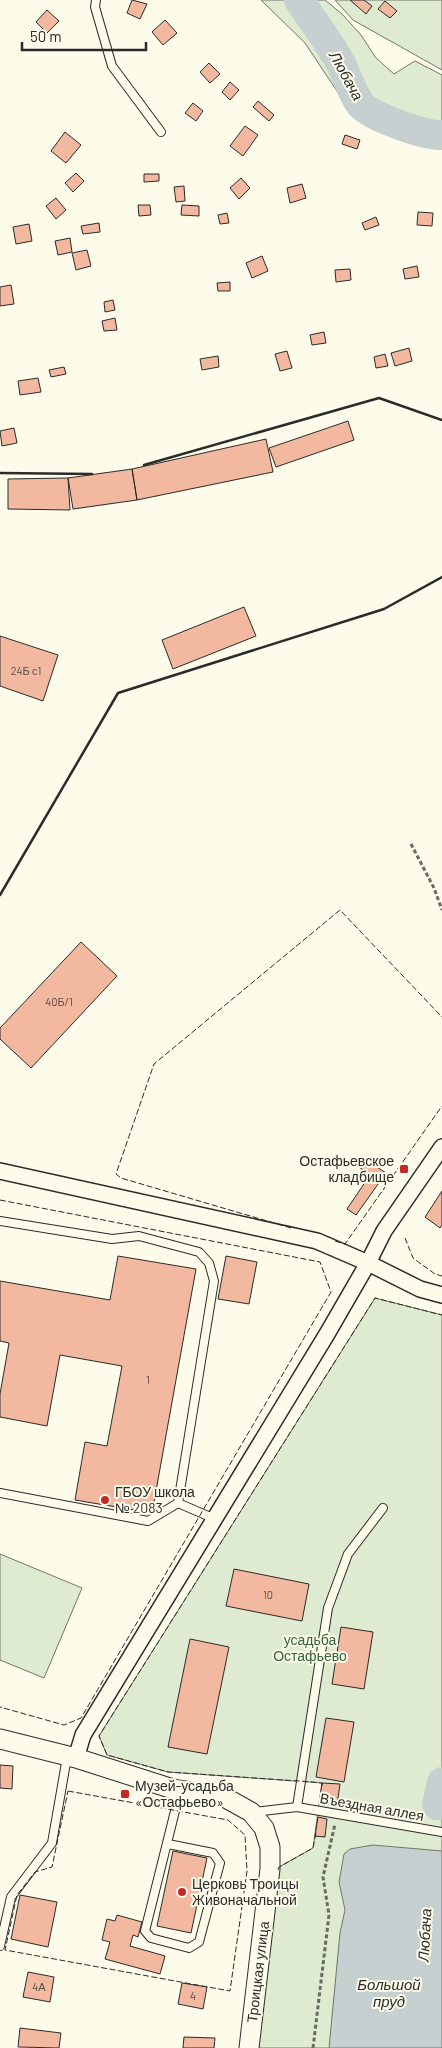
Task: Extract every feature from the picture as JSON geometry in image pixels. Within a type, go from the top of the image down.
[{"type":"street","points":[[72,1758],[83,1735],[328,1334],[384,1231],[442,1146]]},
{"type":"street","points":[[0,1170],[317,1241],[368,1263],[420,1290],[442,1295]]},
{"type":"street","points":[[0,1739],[180,1790],[224,1797],[251,1812]]},
{"type":"street","name":"Троицкая улица","points":[[249,2048],[270,1869],[270,1847],[264,1828],[251,1812]]},
{"type":"lane","points":[[96,0],[95,7],[112,66],[161,132]]},
{"type":"lane","points":[[0,1221],[112,1239],[139,1236],[199,1252],[209,1263],[214,1281],[178,1504],[148,1522],[0,1493]]},
{"type":"lane","points":[[178,1504],[215,1519]]},
{"type":"lane","points":[[298,1807],[328,1608],[348,1554],[383,1508]]},
{"type":"lane","points":[[0,1946],[11,1897],[52,1843],[72,1758]]},
{"type":"lane","points":[[168,1844],[213,1853],[220,1863],[199,1942],[189,1948],[151,1938],[146,1931],[180,1790]]},
{"type":"lane","name":"Въездная аллея","points":[[251,1812],[298,1807],[442,1832]]},
{"type":"path","points":[[411,844],[434,888],[442,910]]},
{"type":"path","points":[[313,2048],[329,1915],[323,1877],[338,1813]]},
{"type":"green space","points":[[261,0],[325,0],[342,14],[361,35],[376,58],[394,74],[415,61],[442,75],[442,145],[387,134],[351,112],[305,43]]},
{"type":"green space","points":[[335,0],[442,0],[442,70],[353,20]]},
{"type":"green space","name":"усадьба Остафьево","points":[[375,1298],[442,1315],[442,2048],[256,2048],[279,1867],[313,1848],[322,1783],[168,1772],[107,1755],[99,1736]]},
{"type":"green space","points":[[0,1554],[82,1588],[44,1678],[0,1660]]},
{"type":"water","name":"Большой пруд","points":[[373,1845],[442,1851],[442,2048],[329,2048],[340,1933],[345,1910],[339,1882],[344,1854],[350,1849]]},
{"type":"building","points":[[132,0],[147,4],[140,19],[127,13]]},
{"type":"building","points":[[350,0],[364,0],[372,6],[366,14]]},
{"type":"building","points":[[385,1],[397,11],[390,18],[378,9]]},
{"type":"building","points":[[47,10],[59,21],[47,33],[36,22]]},
{"type":"building","points":[[165,20],[177,33],[163,45],[152,32]]},
{"type":"building","points":[[209,63],[220,74],[210,83],[200,72]]},
{"type":"building","points":[[230,82],[239,90],[230,100],[222,92]]},
{"type":"building","points":[[258,101],[274,115],[269,121],[253,107]]},
{"type":"building","points":[[193,103],[203,111],[196,121],[185,113]]},
{"type":"building","points":[[245,126],[258,135],[243,156],[230,146]]},
{"type":"building","points":[[65,132],[81,145],[66,163],[51,151]]},
{"type":"building","points":[[345,135],[360,140],[357,149],[342,144]]},
{"type":"building","points":[[76,173],[84,181],[73,192],[65,183]]},
{"type":"building","points":[[144,174],[159,174],[159,181],[144,182]]},
{"type":"building","points":[[241,178],[250,188],[239,199],[230,188]]},
{"type":"building","points":[[302,184],[306,198],[290,203],[287,188]]},
{"type":"building","points":[[184,186],[185,201],[176,202],[174,187]]},
{"type":"building","points":[[56,198],[66,210],[56,219],[46,206]]},
{"type":"building","points":[[138,205],[150,205],[151,215],[139,216]]},
{"type":"building","points":[[182,205],[199,206],[199,216],[181,215]]},
{"type":"building","points":[[418,212],[433,213],[432,226],[417,225]]},
{"type":"building","points":[[227,213],[229,223],[220,224],[218,215]]},
{"type":"building","points":[[376,217],[379,225],[365,230],[362,223]]},
{"type":"building","points":[[99,223],[100,232],[83,234],[81,226]]},
{"type":"building","points":[[29,224],[32,241],[16,244],[13,227]]},
{"type":"building","points":[[70,238],[72,252],[58,255],[55,241]]},
{"type":"building","points":[[87,250],[91,266],[76,270],[72,253]]},
{"type":"building","points":[[262,256],[268,271],[252,278],[246,263]]},
{"type":"building","points":[[417,266],[419,277],[405,279],[403,269]]},
{"type":"building","points":[[350,269],[351,280],[336,282],[335,270]]},
{"type":"building","points":[[230,282],[230,291],[218,291],[217,283]]},
{"type":"building","points":[[11,285],[14,304],[0,306],[0,287]]},
{"type":"building","points":[[113,300],[115,310],[105,312],[104,302]]},
{"type":"building","points":[[115,318],[117,330],[104,331],[102,321]]},
{"type":"building","points":[[324,332],[326,343],[312,345],[310,335]]},
{"type":"building","points":[[409,348],[412,361],[395,366],[391,353]]},
{"type":"building","points":[[287,351],[292,368],[280,371],[275,354]]},
{"type":"building","points":[[385,354],[388,366],[376,368],[374,357]]},
{"type":"building","points":[[218,356],[219,367],[202,370],[200,359]]},
{"type":"building","points":[[64,367],[66,374],[51,377],[49,370]]},
{"type":"building","points":[[38,378],[41,392],[20,395],[18,381]]},
{"type":"building","points":[[348,421],[354,440],[276,467],[269,448]]},
{"type":"building","points":[[14,428],[17,443],[2,446],[0,431]]},
{"type":"building","points":[[266,439],[273,472],[137,500],[132,469]]},
{"type":"building","points":[[132,469],[137,500],[73,509],[68,478]]},
{"type":"building","points":[[68,478],[70,510],[8,509],[8,479]]},
{"type":"building","points":[[244,607],[256,636],[173,669],[162,640]]},
{"type":"building","points":[[0,636],[58,655],[43,701],[0,686]]},
{"type":"building","points":[[81,942],[117,976],[31,1068],[0,1039],[0,1028]]},
{"type":"building","points":[[365,1159],[386,1173],[356,1215],[347,1209],[370,1175],[359,1167]]},
{"type":"building","points":[[442,1191],[442,1225],[440,1228],[425,1217]]},
{"type":"building","points":[[118,1256],[196,1269],[152,1513],[75,1500],[85,1442],[107,1446],[122,1366],[60,1355],[47,1426],[0,1417],[0,1394],[9,1343],[0,1341],[0,1281],[110,1300]]},
{"type":"building","points":[[226,1256],[257,1262],[249,1304],[218,1299]]},
{"type":"building","points":[[234,1569],[309,1584],[302,1621],[226,1606]]},
{"type":"building","points":[[341,1627],[373,1632],[364,1689],[332,1684]]},
{"type":"building","points":[[190,1639],[229,1647],[207,1754],[168,1747]]},
{"type":"building","points":[[326,1718],[354,1722],[344,1782],[316,1777]]},
{"type":"building","points":[[0,1765],[13,1766],[12,1789],[0,1788]]},
{"type":"building","points":[[322,1783],[340,1784],[337,1805],[319,1803]]},
{"type":"building","points":[[318,1817],[327,1819],[325,1837],[315,1836]]},
{"type":"building","name":"Церковь Троицы Живоначальной","points":[[173,1851],[207,1858],[191,1933],[157,1926]]},
{"type":"building","points":[[20,1895],[57,1902],[48,1947],[11,1939]]},
{"type":"building","points":[[117,1915],[142,1922],[138,1937],[133,1935],[130,1946],[165,1956],[160,1974],[105,1959],[110,1942],[102,1940],[107,1919],[115,1921]]},
{"type":"building","points":[[28,1972],[54,1977],[50,2002],[23,1997]]},
{"type":"building","points":[[182,1983],[207,1987],[203,2009],[178,2004]]},
{"type":"building","points":[[20,2028],[61,2033],[59,2048],[18,2047]]},
{"type":"building","points":[[184,2037],[215,2038],[214,2048],[183,2048]]},
{"type":"waterway","name":"Любача","points":[[299,0],[341,64],[361,105],[376,115],[399,125],[442,135]]},
{"type":"waterway","name":"Любача","points":[[437,1805],[442,1782]]},
{"type":"fence","points":[[291,1228],[121,1178],[116,1174],[154,1064],[340,910],[442,1017]]},
{"type":"fence","points":[[335,1241],[345,1244],[442,1106]]},
{"type":"fence","points":[[0,1200],[320,1262],[331,1292],[81,1718],[64,1725],[0,1707]]},
{"type":"fence","points":[[405,1238],[413,1258],[435,1274],[442,1276]]},
{"type":"fence","points":[[322,1786],[322,1783],[313,1782],[168,1772],[107,1755],[99,1736],[375,1298],[442,1315]]},
{"type":"fence","points":[[68,1791],[228,1820],[245,1835],[247,1871],[230,1991],[5,1950],[17,1895],[35,1872],[52,1867],[68,1791]]},
{"type":"fence","points":[[278,1870],[279,1867],[313,1848],[316,1833]]},
{"type":"wall","points":[[144,465],[379,398],[442,420]]},
{"type":"wall","points":[[0,473],[92,474]]},
{"type":"wall","points":[[0,895],[118,693],[384,609],[442,577]]},
{"type":"place","name":"Остафьевское кладбище","points":[[404,1169]]},
{"type":"place","name":"ГБОУ школа № 2083","points":[[105,1500]]},
{"type":"place","name":"Музей-усадьба «Остафьево»","points":[[125,1794]]},
{"type":"place","name":"Церковь Троицы Живоначальной","points":[[182,1892]]}]
